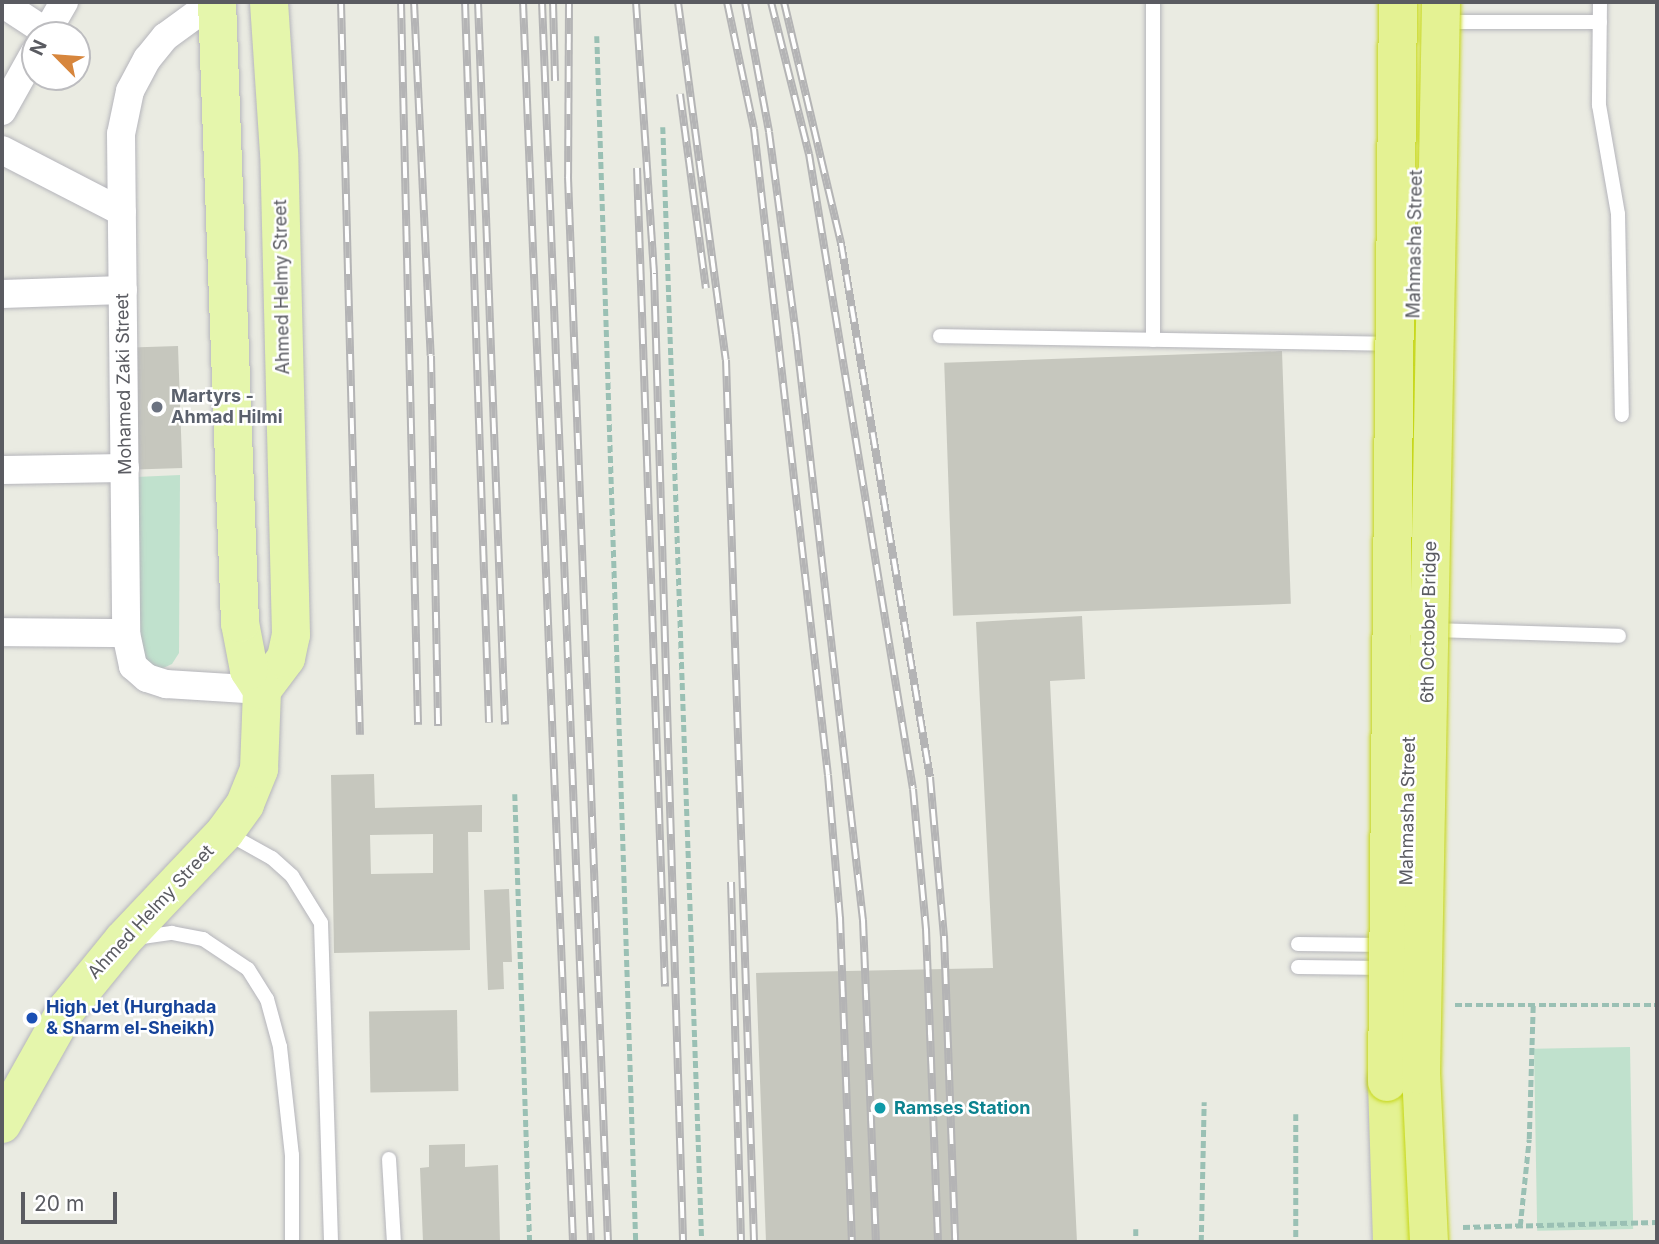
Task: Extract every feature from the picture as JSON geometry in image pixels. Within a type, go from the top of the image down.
[{"type":"highway","name":"6th October Bridge","points":[[1419,7],[1421,1075],[1440,1235]]},
{"type":"highway","name":"6th October Bridge","points":[[1392,1242],[1387,1082],[1419,7]]},
{"type":"main road","name":"Ahmed Helmy Street","points":[[215,2],[224,154],[240,623],[249,670],[262,690]]},
{"type":"main road","name":"Ahmed Helmy Street","points":[[2,1124],[66,1010],[123,940],[225,832],[245,804],[259,769],[262,690],[286,658],[291,635],[279,153],[269,2]]},
{"type":"main road","name":"Mahmasha Street","points":[[1415,1242],[1411,1229],[1406,973],[1419,7]]},
{"type":"main road","points":[[224,154],[279,153]]},
{"type":"street","points":[[53,21],[64,2]]},
{"type":"street","name":"Mohamed Zaki Street","points":[[215,2],[165,37],[130,91],[121,134],[126,633],[133,666],[147,678],[166,684],[262,690]]},
{"type":"street","points":[[2,3],[21,21]]},
{"type":"street","points":[[2,111],[21,77]]},
{"type":"street","points":[[2,150],[122,212]]},
{"type":"street","points":[[2,294],[123,290]]},
{"type":"street","points":[[2,470],[125,468]]},
{"type":"street","points":[[2,632],[126,633]]},
{"type":"lane","points":[[1153,2],[1153,340]]},
{"type":"lane","points":[[1600,2],[1600,121],[1618,214],[1622,415]]},
{"type":"lane","points":[[1419,7],[1600,22]]},
{"type":"lane","points":[[940,336],[1413,345]]},
{"type":"lane","points":[[1412,629],[1619,636]]},
{"type":"lane","points":[[225,832],[272,858],[292,876],[321,922],[331,1242]]},
{"type":"lane","points":[[123,940],[172,933],[203,939],[248,969],[267,999],[280,1047],[292,1155],[292,1242]]},
{"type":"lane","points":[[1298,944],[1406,973]]},
{"type":"lane","points":[[1298,967],[1406,973]]},
{"type":"lane","points":[[389,1159],[394,1242]]},
{"type":"path","points":[[597,36],[636,1242]]},
{"type":"path","points":[[663,127],[702,1242]]},
{"type":"path","points":[[515,794],[530,1242]]},
{"type":"path","points":[[1406,973],[1533,1005],[1657,1005]]},
{"type":"path","points":[[1520,1226],[1529,1139],[1533,1005]]},
{"type":"path","points":[[1201,1242],[1204,1102]]},
{"type":"path","points":[[1296,1114],[1296,1242]]},
{"type":"path","points":[[1440,1235],[1520,1226],[1657,1222]]},
{"type":"path","points":[[1136,1230],[1136,1242]]},
{"type":"green space","points":[[180,475],[179,653],[172,664],[159,670],[136,655],[136,477]]},
{"type":"green space","points":[[1630,1047],[1633,1229],[1537,1231],[1534,1049]]},
{"type":"building","name":"Martyrs - Ahmad Hilmi","points":[[178,346],[182,468],[136,470],[132,348]]},
{"type":"building","points":[[1282,351],[1291,604],[953,616],[944,363]]},
{"type":"building","points":[[1082,616],[1085,679],[1050,681],[1077,1242],[766,1242],[756,973],[993,968],[976,622]]},
{"type":"building","points":[[374,774],[375,808],[482,805],[482,832],[468,832],[470,950],[334,953],[331,775]],"holes":[[[433,834],[433,873],[371,874],[370,835]]]},
{"type":"building","points":[[509,889],[512,962],[503,962],[504,989],[488,990],[484,890]]},
{"type":"building","points":[[457,1010],[458,1091],[370,1093],[369,1012]]},
{"type":"building","points":[[465,1144],[465,1167],[498,1165],[500,1242],[423,1242],[420,1168],[429,1167],[429,1145]]},
{"type":"railway","points":[[341,2],[360,735]]},
{"type":"railway","points":[[401,2],[418,725]]},
{"type":"railway","points":[[414,2],[431,356],[438,726]]},
{"type":"railway","points":[[465,2],[489,723]]},
{"type":"railway","points":[[478,2],[505,724]]},
{"type":"railway","points":[[523,2],[573,1242]]},
{"type":"railway","points":[[542,2],[591,1242]]},
{"type":"railway","points":[[553,2],[555,81]]},
{"type":"railway","points":[[569,2],[568,177],[608,1242]]},
{"type":"railway","points":[[636,2],[654,274],[683,1242]]},
{"type":"railway","points":[[678,2],[726,360],[754,1242]]},
{"type":"railway","points":[[727,2],[754,129],[828,775],[840,917],[852,1242]]},
{"type":"railway","points":[[745,2],[769,132],[796,334],[863,920],[876,1242]]},
{"type":"railway","points":[[771,2],[809,154],[913,789],[926,929],[938,1242]]},
{"type":"railway","points":[[784,2],[841,243],[930,777],[944,936],[955,1242]]},
{"type":"railway","points":[[680,94],[706,288]]},
{"type":"railway","points":[[637,168],[665,987]]},
{"type":"railway","points":[[731,882],[741,1242]]},
{"type":"place","name":"Martyrs - Ahmad Hilmi","points":[[157,407]]},
{"type":"place","name":"High Jet (Hurghada & Sharm el-Sheikh)","points":[[32,1018]]},
{"type":"place","name":"Ramses Station","points":[[880,1108]]}]
